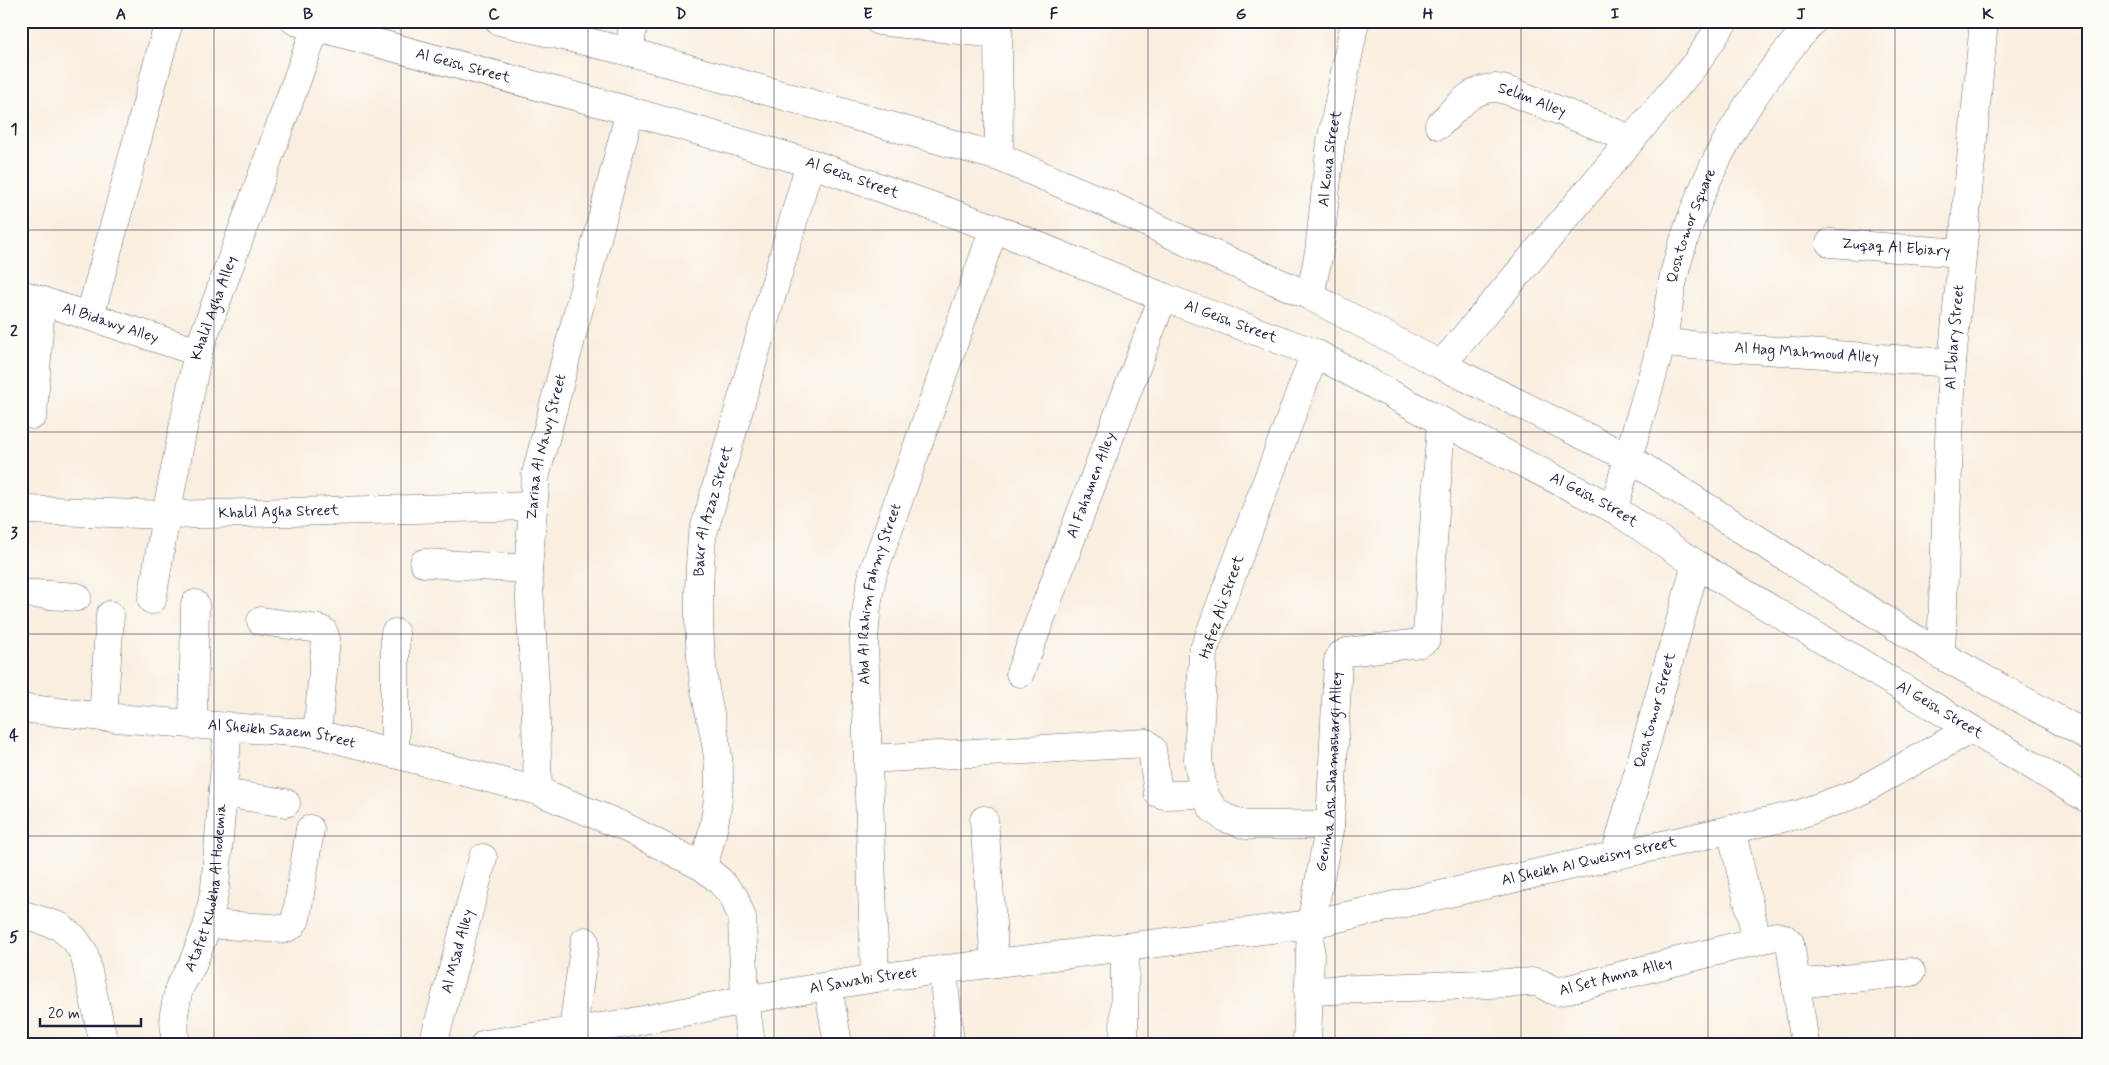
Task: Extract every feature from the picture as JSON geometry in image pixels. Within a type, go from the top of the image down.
[{"type":"street","points":[[90,316],[169,21]]},
{"type":"street","points":[[499,21],[630,52],[999,157],[1108,204],[1206,251],[1310,296],[1441,365],[1627,457],[1940,656],[2088,736]]},
{"type":"street","points":[[630,52],[633,21]]},
{"type":"street","points":[[879,21],[997,28],[999,157]]},
{"type":"street","name":"Al Koua Street","points":[[1310,296],[1319,252],[1331,142],[1355,21]]},
{"type":"street","points":[[1441,365],[1697,62],[1724,21]]},
{"type":"street","name":"Qoshtomor Square","points":[[1614,510],[1627,457],[1662,343],[1675,269],[1704,184],[1746,106],[1772,69],[1813,21]]},
{"type":"street","name":"Al Ibiary Street","points":[[1940,656],[1952,363],[1984,21]]},
{"type":"street","name":"Al Geish Street","points":[[306,24],[630,111],[810,163],[994,228],[1163,296],[1315,353],[1441,421],[1614,510],[1696,564],[1969,730],[2088,799]]},
{"type":"street","name":"Khalil Agha Alley","points":[[152,600],[166,515],[198,352],[306,24]]},
{"type":"street","name":"Selim Alley","points":[[1439,125],[1479,90],[1496,88],[1515,93],[1631,139]]},
{"type":"street","name":"Zariaa Al Nawy Street","points":[[538,791],[535,686],[528,569],[536,474],[630,111]]},
{"type":"street","name":"Bakr Al Azaz Street","points":[[703,867],[714,832],[719,796],[718,759],[703,677],[698,630],[698,584],[702,537],[810,163]]},
{"type":"street","name":"Abd Al Rahim Fahmy Street","points":[[875,978],[864,641],[865,616],[873,573],[994,228]]},
{"type":"street","name":"Zuqaq Al Ebiary","points":[[1830,243],[1962,253]]},
{"type":"street","name":"Al Fahamen Alley","points":[[1020,673],[1163,296]]},
{"type":"street","points":[[31,297],[33,415]]},
{"type":"street","name":"Al Bidawy Alley","points":[[31,297],[198,352]]},
{"type":"street","name":"Al Hag Mahmoud Alley","points":[[1662,343],[1952,363]]},
{"type":"street","name":"Hafez Ali Street","points":[[1315,353],[1203,652],[1198,760],[1204,794],[1213,809],[1226,818],[1246,825],[1330,825]]},
{"type":"street","name":"Genina Ash Shamashargi Alley","points":[[1311,924],[1330,825],[1338,661],[1341,655],[1348,652],[1420,643],[1426,639],[1441,421]]},
{"type":"street","name":"Khalil Agha Street","points":[[27,510],[166,515],[532,506]]},
{"type":"street","points":[[424,563],[528,569]]},
{"type":"street","name":"Qoshtomor Street","points":[[1615,856],[1696,564]]},
{"type":"street","points":[[21,594],[77,597]]},
{"type":"street","points":[[193,725],[194,604]]},
{"type":"street","points":[[103,718],[110,615]]},
{"type":"street","points":[[261,621],[319,629],[325,635],[317,734]]},
{"type":"street","points":[[394,633],[395,754]]},
{"type":"street","name":"Al Sheikh Saaem Street","points":[[21,708],[103,718],[317,734],[538,791]]},
{"type":"street","name":"Atafet Khokha Al Hodemia","points":[[175,1044],[174,1014],[179,988],[192,965],[208,924],[215,888],[228,726]]},
{"type":"street","name":"Al Sheikh Al Qweisny Street","points":[[1311,924],[1800,814],[1855,794],[1969,730]]},
{"type":"street","points":[[869,759],[1146,743],[1152,749],[1158,793],[1164,795],[1204,794]]},
{"type":"street","points":[[538,791],[623,826],[703,867],[720,880],[734,897],[742,918],[745,1000],[751,1044]]},
{"type":"street","points":[[223,793],[286,803]]},
{"type":"street","points":[[984,820],[995,963]]},
{"type":"street","points":[[208,924],[284,929],[291,926],[296,919],[310,829]]},
{"type":"street","points":[[1731,829],[1757,940]]},
{"type":"street","name":"Al Msad Alley","points":[[433,1044],[483,858]]},
{"type":"street","points":[[21,914],[59,926],[74,938],[84,953],[104,1044]]},
{"type":"street","points":[[1307,1044],[1311,924]]},
{"type":"street","name":"Al Sawabi Street","points":[[485,1044],[573,1030],[629,1033],[745,1000],[875,978],[1311,924]]},
{"type":"street","name":"Al Set Amna Alley","points":[[1308,991],[1535,982],[1543,983],[1549,989],[1557,992],[1776,936],[1790,942],[1805,1044]]},
{"type":"street","points":[[573,1030],[585,941]]},
{"type":"street","points":[[1124,1044],[1125,947]]},
{"type":"street","points":[[942,969],[950,1044]]},
{"type":"street","points":[[1796,984],[1911,972]]},
{"type":"street","points":[[828,986],[838,1044]]}]
